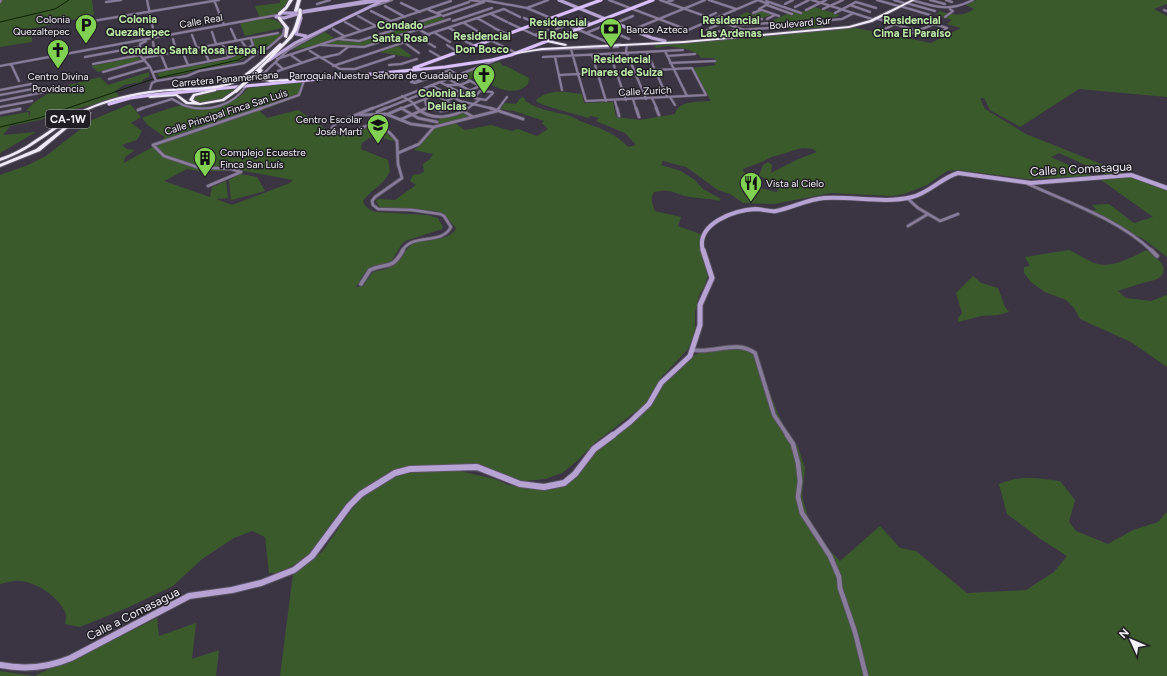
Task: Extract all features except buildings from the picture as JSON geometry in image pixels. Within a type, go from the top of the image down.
[{"type":"highway","points":[[286,37],[287,31],[285,25],[278,16],[291,0]]},
{"type":"highway","points":[[234,90],[199,93],[192,97],[191,100],[196,103],[212,102],[225,98],[266,63],[291,37],[295,30],[299,0]]},
{"type":"highway","points":[[246,81],[286,37],[292,27],[303,0]]},
{"type":"highway","name":"Boulevard Sur","points":[[516,53],[530,50],[710,40],[861,25],[912,0]]},
{"type":"highway","name":"Boulevard Sur","points":[[548,41],[556,44],[573,45],[603,42],[616,45],[652,40],[665,41],[846,26],[874,19]]},
{"type":"highway","points":[[556,44],[555,40],[557,37]]},
{"type":"highway","points":[[143,94],[220,86],[233,82],[244,75],[281,44]]},
{"type":"highway","points":[[566,48],[571,49]]},
{"type":"highway","points":[[266,63],[257,75],[260,79],[270,81],[320,78]]},
{"type":"highway","points":[[110,104],[137,98],[173,95],[180,97],[190,104],[204,104],[226,99],[234,90]]},
{"type":"highway","name":"Carretera Panamericana","points":[[0,160],[27,148],[61,123],[87,110],[115,100],[143,94]]},
{"type":"highway","name":"Carretera Panamericana","points":[[0,166],[38,150],[77,119],[110,104]]},
{"type":"main road","points":[[278,16],[388,0]]},
{"type":"main road","points":[[559,0],[616,23],[652,40]]},
{"type":"main road","points":[[434,68],[423,67],[458,52],[601,0]]},
{"type":"main road","name":"Carretera Panamericana","points":[[110,104],[141,96],[234,90],[246,86],[445,67],[488,61],[511,55],[653,0]]},
{"type":"main road","points":[[278,16],[364,1],[376,1]]},
{"type":"main road","points":[[364,1],[370,4]]},
{"type":"main road","points":[[298,13],[301,18],[296,34],[306,36],[376,1]]},
{"type":"main road","points":[[266,63],[295,42],[341,20],[358,14],[376,1]]},
{"type":"main road","name":"Carretera Panamericana","points":[[143,94],[405,70],[440,59]]},
{"type":"main road","name":"Calle a Comasagua","points":[[0,665],[22,668],[45,668],[52,666],[189,596],[232,590],[261,583],[287,574],[301,566],[312,556],[349,506],[361,494],[395,473],[410,470],[477,467],[520,484],[544,487],[564,483],[575,474],[591,451],[630,422],[649,404],[661,382],[688,359],[693,350],[700,325],[700,305],[712,278],[702,246],[705,232],[711,224],[720,219],[746,210],[756,209],[775,211],[822,198],[907,198],[919,196],[956,173],[1027,183],[1128,174],[1139,176],[1167,188]]},
{"type":"street","points":[[106,2],[121,0]]},
{"type":"street","points":[[147,0],[155,38]]},
{"type":"street","points":[[214,0],[224,25]]},
{"type":"street","points":[[84,27],[81,23],[219,0]]},
{"type":"street","points":[[317,4],[330,0],[334,2]]},
{"type":"street","points":[[358,14],[392,0]]},
{"type":"street","points":[[337,38],[359,41],[496,0]]},
{"type":"street","points":[[527,8],[548,0]]},
{"type":"street","points":[[609,0],[688,30],[758,0],[792,14]]},
{"type":"street","points":[[660,0],[744,30]]},
{"type":"street","points":[[666,2],[673,0]]},
{"type":"street","points":[[632,30],[705,0]]},
{"type":"street","points":[[709,0],[736,9]]},
{"type":"street","points":[[762,0],[801,13]]},
{"type":"street","points":[[785,4],[793,0]]},
{"type":"street","points":[[795,7],[811,0],[874,19],[898,24],[937,37]]},
{"type":"street","points":[[806,10],[826,0]]},
{"type":"street","points":[[823,9],[843,0]]},
{"type":"street","points":[[877,0],[930,15]]},
{"type":"street","points":[[894,0],[935,12]]},
{"type":"street","points":[[912,0],[944,9],[964,5],[973,0]]},
{"type":"street","points":[[930,0],[945,4]]},
{"type":"street","points":[[946,0],[952,2]]},
{"type":"street","points":[[316,8],[364,1]]},
{"type":"street","points":[[277,59],[290,53],[429,10],[430,8],[451,1]]},
{"type":"street","points":[[437,13],[470,1],[484,1],[516,6],[538,12]]},
{"type":"street","points":[[467,8],[484,1]]},
{"type":"street","points":[[492,1],[527,8],[538,12],[578,29],[603,42]]},
{"type":"street","points":[[835,13],[857,2],[876,8]]},
{"type":"street","points":[[401,3],[420,12]]},
{"type":"street","points":[[761,10],[758,9],[767,5]]},
{"type":"street","points":[[850,5],[870,12]]},
{"type":"street","points":[[385,6],[405,17]]},
{"type":"street","points":[[453,21],[492,8]]},
{"type":"street","points":[[333,66],[504,9],[520,17]]},
{"type":"street","points":[[945,16],[953,11],[949,9]]},
{"type":"street","points":[[429,10],[460,24]]},
{"type":"street","points":[[753,13],[761,10],[779,16]]},
{"type":"street","points":[[371,11],[391,21]]},
{"type":"street","points":[[707,17],[716,13]]},
{"type":"street","points":[[821,21],[842,19],[854,13]]},
{"type":"street","points":[[358,14],[376,26]]},
{"type":"street","points":[[491,14],[548,41]]},
{"type":"street","points":[[768,18],[775,15]]},
{"type":"street","name":"Calle Real","points":[[0,66],[278,16]]},
{"type":"street","points":[[616,23],[633,16]]},
{"type":"street","points":[[885,31],[883,30],[912,16]]},
{"type":"street","points":[[477,18],[507,34]]},
{"type":"street","points":[[524,18],[537,23]]},
{"type":"street","points":[[319,45],[364,47],[450,19]]},
{"type":"street","points":[[580,19],[592,24]]},
{"type":"street","points":[[710,28],[727,21],[762,19]]},
{"type":"street","points":[[286,80],[270,79],[263,76],[277,59],[290,53],[341,20]]},
{"type":"street","points":[[345,22],[360,31]]},
{"type":"street","points":[[385,23],[395,29]]},
{"type":"street","points":[[464,23],[491,40],[516,53]]},
{"type":"street","points":[[731,26],[772,23]]},
{"type":"street","points":[[85,57],[140,45],[143,42],[235,24]]},
{"type":"street","points":[[906,36],[934,24],[947,28],[944,30]]},
{"type":"street","points":[[150,89],[152,84],[156,81],[188,76],[199,71],[236,65],[250,59],[259,52],[268,48],[283,35],[285,25]]},
{"type":"street","points":[[556,29],[568,25]]},
{"type":"street","points":[[586,33],[601,27],[629,39]]},
{"type":"street","points":[[707,30],[712,32],[783,27]]},
{"type":"street","points":[[450,28],[464,36]]},
{"type":"street","points":[[231,29],[236,40]]},
{"type":"street","points":[[332,29],[344,36]]},
{"type":"street","points":[[418,29],[429,35]]},
{"type":"street","points":[[535,35],[548,30]]},
{"type":"street","points":[[212,32],[216,44]]},
{"type":"street","points":[[102,72],[155,55],[278,33]]},
{"type":"street","points":[[435,33],[450,42]]},
{"type":"street","points":[[192,35],[197,48]]},
{"type":"street","points":[[420,38],[435,47]]},
{"type":"street","points":[[173,39],[176,52]]},
{"type":"street","points":[[154,72],[229,57],[253,45],[251,39]]},
{"type":"street","points":[[463,40],[475,46]]},
{"type":"street","points":[[153,42],[155,55]]},
{"type":"street","points":[[242,42],[249,51],[259,52]]},
{"type":"street","points":[[405,43],[419,53]]},
{"type":"street","points":[[140,45],[140,55],[154,72],[156,81]]},
{"type":"street","points":[[249,51],[258,51],[270,45]]},
{"type":"street","points":[[447,45],[458,52]]},
{"type":"street","points":[[530,50],[571,49],[616,45],[627,52]]},
{"type":"street","points":[[627,45],[627,52],[646,99]]},
{"type":"street","points":[[223,46],[229,57]]},
{"type":"street","points":[[277,76],[278,71],[302,63],[339,54],[348,47]]},
{"type":"street","points":[[203,49],[209,61]]},
{"type":"street","points":[[571,49],[578,73]]},
{"type":"street","points":[[543,58],[683,50]]},
{"type":"street","points":[[310,51],[340,69],[355,69],[394,56]]},
{"type":"street","points":[[430,51],[440,59]]},
{"type":"street","points":[[665,51],[687,96]]},
{"type":"street","points":[[647,52],[667,98]]},
{"type":"street","points":[[183,53],[188,65]]},
{"type":"street","points":[[290,53],[302,63]]},
{"type":"street","points":[[610,54],[626,100]]},
{"type":"street","points":[[667,56],[695,54]]},
{"type":"street","points":[[93,64],[140,55]]},
{"type":"street","points":[[361,284],[372,269],[392,264],[398,259],[406,244],[419,239],[444,235],[450,230],[450,227],[444,216],[438,214],[401,209],[378,209],[373,205],[372,201],[381,191],[400,181],[402,178],[398,164],[397,141],[389,132],[377,125],[365,126],[347,134],[340,134],[332,128],[336,122],[353,115],[511,55]]},
{"type":"street","points":[[592,55],[606,101]]},
{"type":"street","points":[[162,57],[167,70]]},
{"type":"street","points":[[389,65],[401,64],[417,59],[413,57]]},
{"type":"street","points":[[555,57],[562,90]]},
{"type":"street","points":[[670,63],[715,61]]},
{"type":"street","points":[[276,63],[283,69]]},
{"type":"street","points":[[11,64],[19,81]]},
{"type":"street","points":[[109,79],[150,67]]},
{"type":"street","points":[[445,67],[480,86],[446,101]]},
{"type":"street","points":[[559,75],[673,68]]},
{"type":"street","name":"Calle Zurich","points":[[578,73],[586,101],[706,95],[692,68],[673,68]]},
{"type":"street","points":[[422,81],[450,70]]},
{"type":"street","points":[[448,78],[471,91]]},
{"type":"street","name":"Calle Principal Finca San Luis","points":[[208,186],[241,172],[231,169],[201,168],[164,156],[154,146],[154,144],[293,98],[299,95],[304,81]]},
{"type":"street","points":[[446,85],[460,85],[470,81]]},
{"type":"street","points":[[440,82],[463,94]]},
{"type":"street","points":[[0,90],[31,84]]},
{"type":"street","points":[[431,85],[454,98],[523,119]]},
{"type":"street","points":[[458,92],[462,89],[460,85]]},
{"type":"street","points":[[138,110],[172,99],[183,105],[191,107],[218,105],[236,99],[243,92],[246,86]]},
{"type":"street","points":[[0,95],[38,88]]},
{"type":"street","points":[[424,88],[473,117]]},
{"type":"street","points":[[374,113],[429,91]]},
{"type":"street","points":[[402,96],[414,103],[421,111],[434,116],[443,116],[464,111],[479,100],[487,100],[493,93],[481,91],[474,98],[479,100]]},
{"type":"street","points":[[0,101],[44,92]]},
{"type":"street","points":[[387,114],[435,95]]},
{"type":"street","points":[[353,115],[374,113],[387,114],[420,126],[434,127],[497,111],[507,97]]},
{"type":"street","points":[[670,97],[675,105]]},
{"type":"street","points":[[402,119],[430,108],[437,104],[436,101],[441,98]]},
{"type":"street","points":[[652,98],[659,115]]},
{"type":"street","points":[[425,99],[426,105],[430,108],[445,111],[458,108]]},
{"type":"street","points":[[633,99],[639,118]]},
{"type":"street","points":[[615,100],[619,116]]},
{"type":"street","points":[[0,107],[32,101]]},
{"type":"street","points":[[437,104],[444,106],[451,104]]},
{"type":"street","points":[[401,108],[411,115],[437,122]]},
{"type":"street","points":[[0,113],[20,109]]},
{"type":"street","points":[[398,153],[419,144],[434,127]]},
{"type":"street","points":[[1027,183],[1117,227],[1144,243],[1157,256]]},
{"type":"street","points":[[907,198],[928,214],[941,221],[958,214]]},
{"type":"street","points":[[908,226],[928,214]]},
{"type":"street","points":[[693,350],[706,352],[742,346],[749,348],[755,353],[774,415],[793,444],[798,463],[800,481],[798,497],[802,513],[830,556],[839,577],[840,588],[855,632],[866,676]]},
{"type":"green space","points":[[0,0],[92,0],[94,15],[31,29],[32,42],[0,47]]},
{"type":"green space","points":[[280,0],[289,0],[281,11],[260,18],[255,6],[280,3]]},
{"type":"green space","points":[[977,0],[1167,0],[1167,4],[1154,9],[1167,16],[1167,97],[1079,89],[1020,127],[990,110],[984,98],[980,98],[985,109],[1026,134],[1126,174],[1107,175],[1059,153],[1051,157],[1092,176],[1028,179],[959,170],[947,171],[927,185],[904,194],[892,196],[831,193],[774,204],[743,203],[730,194],[718,190],[686,167],[663,161],[661,165],[681,171],[695,180],[703,189],[721,199],[719,201],[694,198],[666,191],[654,192],[652,197],[652,204],[655,211],[681,217],[678,226],[703,235],[703,252],[708,274],[705,285],[699,295],[695,313],[695,332],[688,349],[659,380],[647,403],[597,441],[577,461],[562,473],[545,479],[523,481],[485,468],[407,468],[355,498],[316,548],[296,564],[278,573],[269,573],[265,537],[252,531],[234,538],[202,559],[173,586],[129,607],[80,627],[65,624],[66,615],[62,606],[52,595],[39,587],[26,582],[17,581],[0,584],[0,175],[28,165],[46,156],[92,120],[130,104],[141,117],[131,123],[142,131],[137,140],[122,145],[127,149],[135,150],[125,157],[124,163],[158,144],[165,137],[149,126],[142,118],[177,106],[217,106],[225,104],[233,101],[248,88],[303,82],[301,94],[295,98],[260,111],[267,118],[298,110],[322,126],[331,135],[347,135],[371,127],[380,128],[394,140],[392,141],[374,135],[362,143],[361,149],[388,160],[390,171],[384,181],[363,201],[366,207],[376,212],[427,215],[438,218],[443,227],[442,229],[405,241],[391,262],[377,265],[366,271],[356,287],[362,287],[373,272],[387,269],[396,264],[408,248],[413,244],[422,241],[444,238],[449,236],[456,228],[443,213],[437,211],[380,208],[376,201],[378,199],[395,200],[416,185],[410,181],[413,175],[424,172],[423,164],[430,159],[433,154],[414,150],[435,128],[455,123],[465,130],[491,125],[512,131],[518,129],[537,136],[548,129],[542,123],[544,121],[514,111],[500,109],[505,103],[516,104],[519,99],[523,97],[525,101],[534,106],[570,116],[606,131],[628,147],[636,145],[625,133],[596,121],[599,118],[591,116],[588,118],[549,107],[537,102],[536,100],[552,92],[569,92],[582,94],[584,103],[613,102],[616,117],[640,120],[675,114],[680,106],[685,104],[711,101],[692,68],[716,65],[713,62],[717,61],[714,58],[701,58],[698,54],[691,54],[694,52],[686,49],[668,46],[656,48],[654,44],[710,41],[851,27],[931,43],[961,28],[947,24],[952,20],[936,15],[940,11],[949,14],[962,14],[970,12],[974,9],[966,5]],"holes":[[[802,148],[813,149],[817,152],[796,160],[771,173],[772,165],[768,162],[763,165],[759,176],[764,178],[769,186],[779,190],[776,192],[760,188],[758,180],[753,179],[743,171],[743,169],[772,157]],[[187,169],[199,171],[244,171],[293,180],[290,183],[232,205],[216,199],[228,198],[226,181],[212,187],[210,197],[164,181]]]},
{"type":"green space","points":[[814,7],[840,15],[836,17],[816,19],[824,27],[790,30],[771,21],[794,11],[800,13]]},
{"type":"green space","points":[[762,11],[773,14],[754,19],[744,20],[734,18],[747,12],[753,15]]},
{"type":"green space","points":[[439,17],[446,19],[363,46],[324,45],[324,43],[335,40],[357,42]]},
{"type":"green space","points":[[262,19],[272,19],[277,21],[283,28],[245,36],[240,23]]},
{"type":"green space","points":[[325,32],[334,38],[311,47],[292,50]]},
{"type":"green space","points":[[283,33],[276,41],[267,47],[257,50],[247,49],[254,45],[252,39]]},
{"type":"green space","points":[[398,46],[412,56],[408,57],[379,52]]},
{"type":"green space","points":[[243,52],[255,53],[235,63],[199,69],[184,74],[160,78],[157,73],[230,59]]},
{"type":"green space","points":[[137,57],[140,59],[139,61],[98,72],[91,66]]},
{"type":"green space","points":[[499,62],[502,66],[506,66],[529,78],[528,84],[522,88],[509,91],[495,87],[477,76],[470,79],[462,74]]},
{"type":"green space","points":[[149,72],[149,77],[145,78],[141,82],[124,85],[115,91],[120,97],[59,113],[40,120],[10,126],[3,135],[36,132],[0,153],[0,117],[28,112],[30,117],[30,111],[26,111],[33,104],[60,88],[100,77],[108,85]]},
{"type":"green space","points":[[236,88],[222,98],[216,100],[199,102],[193,100],[197,95],[207,91]]},
{"type":"green space","points":[[464,112],[471,117],[435,125],[441,117]]},
{"type":"green space","points":[[240,174],[257,177],[265,191],[231,200],[229,180]]},
{"type":"green space","points":[[1132,175],[1167,190],[1167,257],[1145,240],[1101,217],[1098,218],[1085,211],[1097,210],[1092,205],[1109,204],[1134,223],[1153,217],[1097,177]]},
{"type":"green space","points":[[1069,250],[1091,262],[1104,265],[1123,261],[1147,250],[1160,261],[1164,270],[1161,277],[1118,291],[1126,298],[1151,301],[1167,295],[1167,367],[1131,342],[1080,319],[1074,308],[1066,300],[1045,292],[1032,283],[1024,273],[1024,267],[1030,266],[1025,257]]},
{"type":"green space","points":[[973,276],[981,283],[998,288],[1005,307],[1009,312],[997,315],[981,316],[958,322],[958,318],[962,313],[956,293]]},
{"type":"green space","points":[[742,346],[753,350],[781,421],[798,447],[805,468],[802,496],[809,520],[823,543],[840,561],[880,526],[900,548],[916,551],[967,593],[1026,590],[1054,572],[1067,556],[1039,538],[1007,514],[999,484],[1021,478],[1060,481],[1075,500],[1069,522],[1076,531],[1108,544],[1133,530],[1158,522],[1167,512],[1167,676],[280,676],[293,574],[323,551],[359,500],[391,477],[401,474],[421,472],[459,471],[495,479],[508,485],[533,487],[558,485],[580,463],[651,405],[666,381],[693,356],[704,350]]},
{"type":"green space","points":[[157,618],[159,636],[196,623],[192,659],[219,650],[216,676],[34,676]]},
{"type":"green space","points":[[0,671],[34,676],[0,676]]},
{"type":"waterway","points":[[0,22],[55,9],[69,0]]},
{"type":"waterway","points":[[254,51],[267,44]]},
{"type":"waterway","points":[[158,78],[238,60],[251,52]]},
{"type":"waterway","points":[[0,127],[39,118],[153,79]]},
{"type":"place","name":"Colonia Quezaltepec","points":[[86,44]]},
{"type":"place","name":"Banco Azteca","points":[[611,48]]},
{"type":"place","name":"Centro Divina Providencia","points":[[58,70]]},
{"type":"place","name":"Parroquia Nuestra Señora de Guadalupe","points":[[484,94]]},
{"type":"place","name":"Centro Escolar José Martí","points":[[378,144]]},
{"type":"place","name":"Complejo Ecuestre Finca San Luís","points":[[205,178]]},
{"type":"place","name":"Vista al Cielo","points":[[751,202]]},
{"type":"district","name":"Colonia Quezaltepec","points":[[138,25]]},
{"type":"district","name":"Residencial Las Ardenas","points":[[731,26]]},
{"type":"district","name":"Residencial Cima El Paraíso","points":[[912,26]]},
{"type":"district","name":"Residencial El Roble","points":[[558,28]]},
{"type":"district","name":"Condado Santa Rosa","points":[[400,31]]},
{"type":"district","name":"Residencial Don Bosco","points":[[482,42]]},
{"type":"district","name":"Condado Santa Rosa Etapa II","points":[[193,50]]},
{"type":"district","name":"Residencial Pinares de Suiza","points":[[622,65]]},
{"type":"district","name":"Colonia Las Delicias","points":[[447,99]]}]
